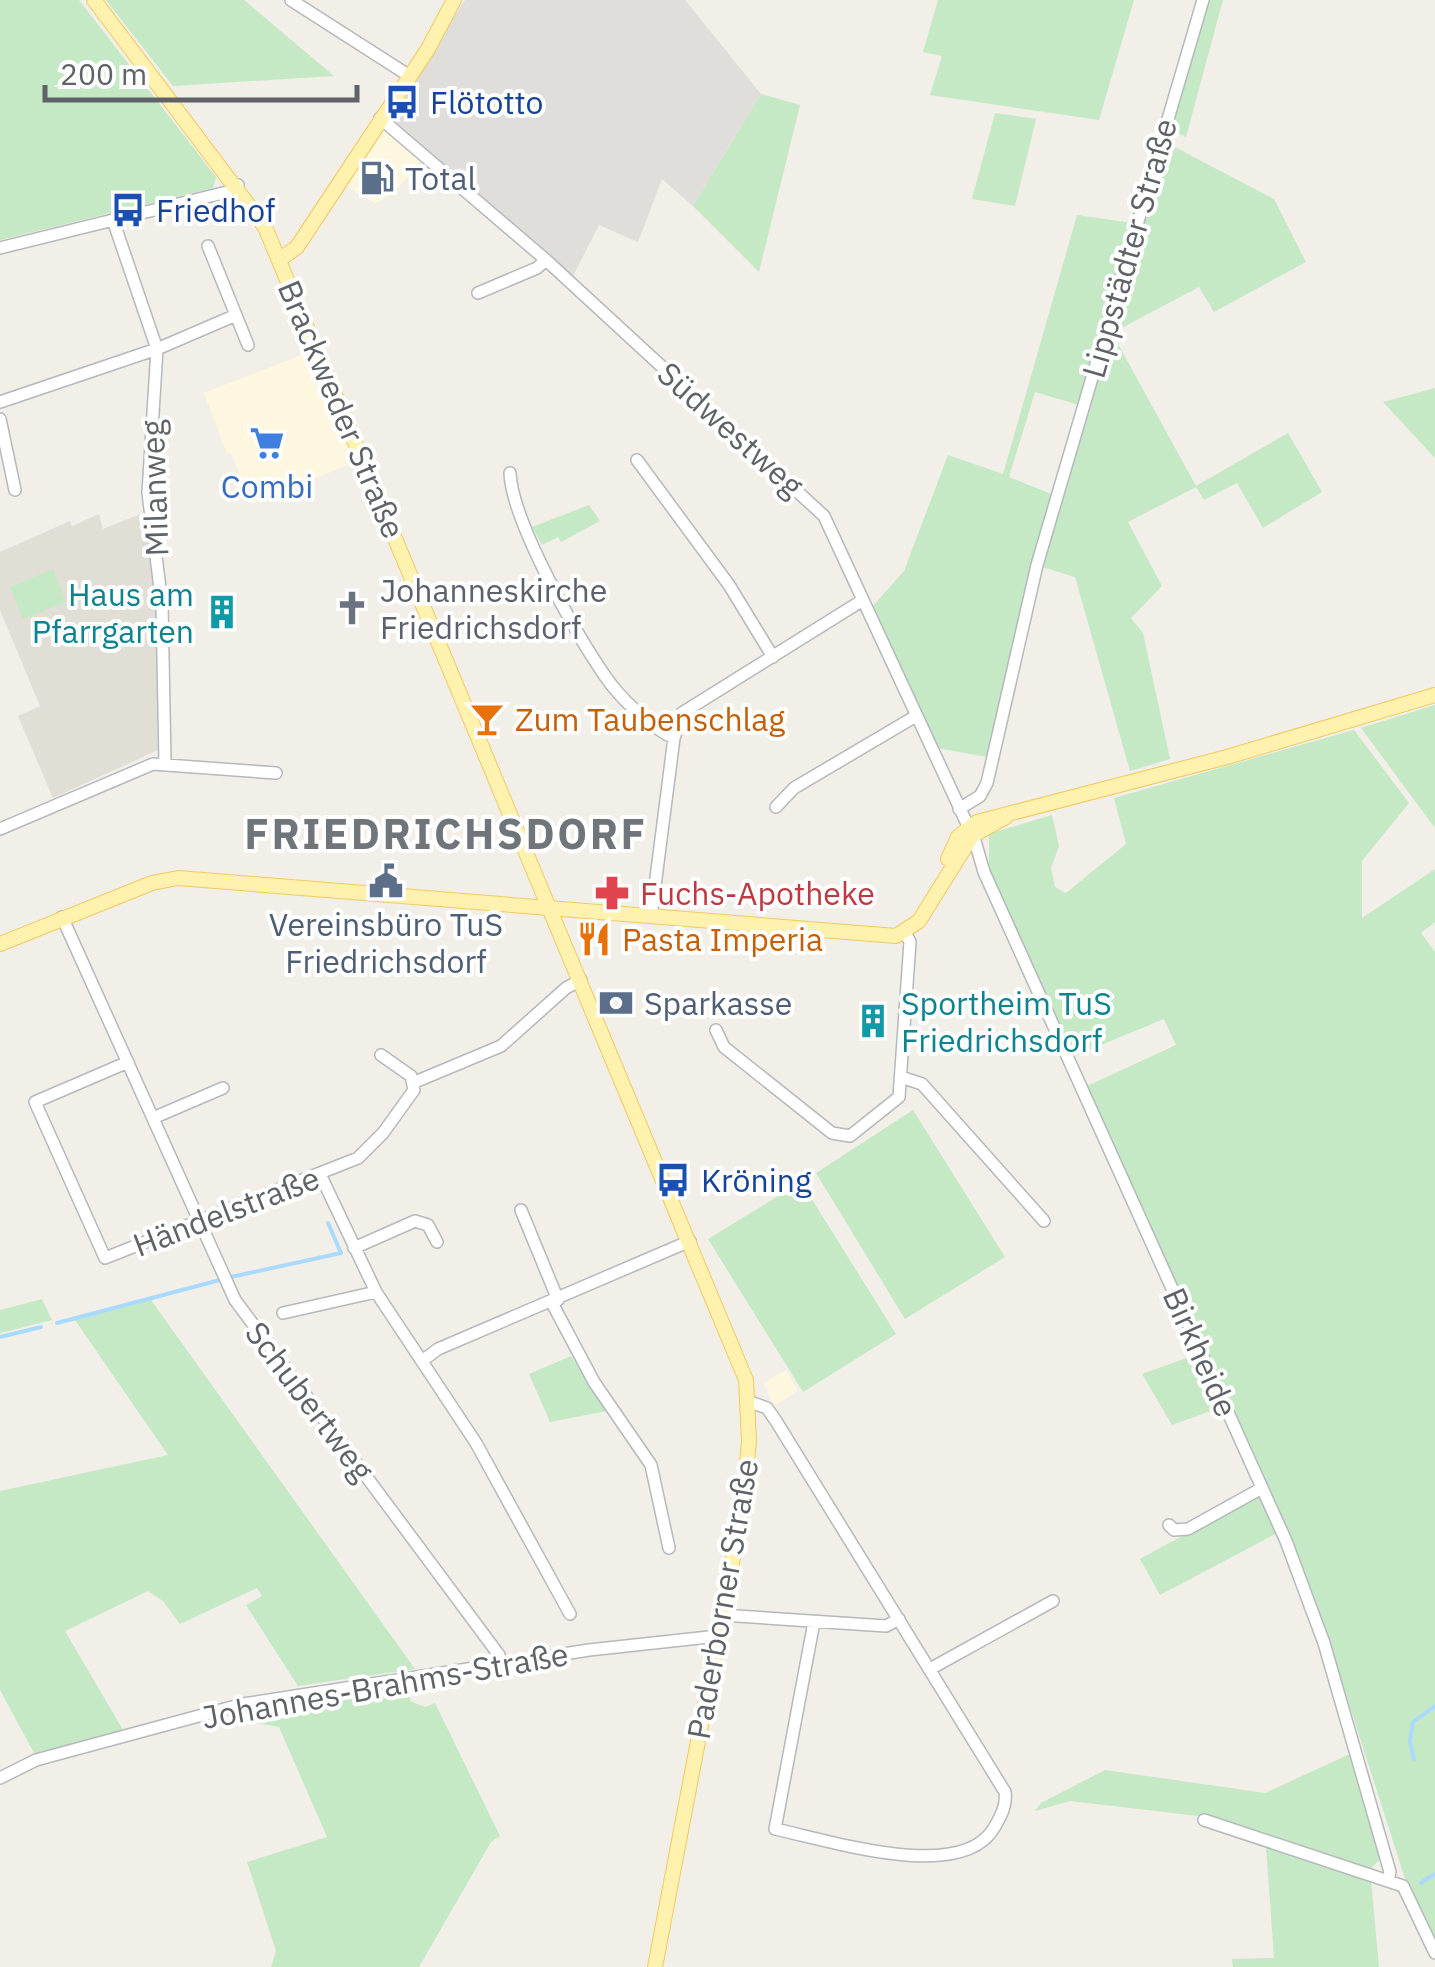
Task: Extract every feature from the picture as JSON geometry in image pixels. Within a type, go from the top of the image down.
[{"type":"main road","name":"Brackweder Straße","points":[[94,0],[262,220],[550,908]]},
{"type":"main road","points":[[279,260],[297,247],[454,0]]},
{"type":"main road","points":[[0,944],[62,916],[152,883],[178,878],[877,936],[905,932],[924,913],[970,831],[1006,817],[1435,695]]},
{"type":"main road","name":"Paderborner Straße","points":[[550,908],[667,1188],[682,1210],[689,1240],[741,1364],[750,1402],[743,1505],[655,1967]]},
{"type":"main road","points":[[0,936],[45,923]]},
{"type":"street","points":[[291,0],[409,73]]},
{"type":"street","name":"Lippstädter Straße","points":[[959,809],[980,796],[986,783],[1057,497],[1202,0]]},
{"type":"street","name":"Südwestweg","points":[[380,118],[546,260],[816,506],[970,831]]},
{"type":"street","points":[[0,248],[231,191],[238,185]]},
{"type":"street","name":"Milanweg","points":[[113,220],[157,349],[148,494],[162,604],[165,763]]},
{"type":"street","points":[[208,246],[248,345]]},
{"type":"street","points":[[478,292],[537,268],[546,260]]},
{"type":"street","points":[[0,402],[157,349],[236,316]]},
{"type":"street","points":[[0,419],[14,490]]},
{"type":"street","points":[[637,460],[729,585],[773,657]]},
{"type":"street","points":[[510,473],[518,513],[604,676],[674,738]]},
{"type":"street","points":[[651,918],[674,738],[682,713],[863,600]]},
{"type":"street","points":[[776,807],[794,788],[916,716]]},
{"type":"street","points":[[0,829],[153,764],[276,773]]},
{"type":"street","name":"Birkheide","points":[[970,831],[984,872],[1262,1488],[1324,1643],[1367,1786],[1390,1872],[1388,1881]]},
{"type":"street","name":"Schubertweg","points":[[62,916],[235,1300],[500,1656],[500,1663]]},
{"type":"street","points":[[716,1030],[724,1048],[832,1134],[857,1132],[894,1104],[901,1077],[910,942],[905,932]]},
{"type":"street","points":[[381,1055],[415,1082],[508,1042],[566,988],[581,980]]},
{"type":"street","name":"Händelstraße","points":[[128,1062],[35,1102],[105,1258],[320,1174],[368,1150],[415,1082]]},
{"type":"street","points":[[901,1077],[922,1084],[1044,1221]]},
{"type":"street","points":[[153,1118],[223,1088]]},
{"type":"street","points":[[320,1174],[376,1292],[476,1443],[570,1614]]},
{"type":"street","points":[[521,1210],[555,1301],[594,1382],[651,1465],[669,1548]]},
{"type":"street","points":[[354,1248],[416,1220],[428,1224],[436,1242]]},
{"type":"street","points":[[422,1361],[438,1349],[689,1240]]},
{"type":"street","points":[[283,1313],[376,1292]]},
{"type":"street","points":[[750,1402],[767,1408],[776,1421],[1004,1792],[1005,1805],[989,1836],[956,1856],[892,1852],[775,1829],[814,1622]]},
{"type":"street","points":[[1169,1525],[1174,1530],[1188,1528],[1262,1488]]},
{"type":"street","points":[[930,1669],[1054,1601]]},
{"type":"street","points":[[722,1615],[886,1626],[899,1619]]},
{"type":"street","name":"Johannes-Brahms-Straße","points":[[0,1778],[36,1760],[243,1704],[500,1663],[718,1636]]},
{"type":"street","points":[[1204,1820],[1403,1886],[1435,1953]]},
{"type":"shaded area","points":[[465,0],[685,0],[761,94],[693,206],[662,179],[638,242],[599,225],[572,278],[389,118]]},
{"type":"shaded area","points":[[385,128],[423,158],[394,193],[375,203],[345,186]]},
{"type":"shaded area","points":[[309,352],[355,462],[252,504],[231,453],[227,454],[204,393]]},
{"type":"shaded area","points":[[143,513],[156,604],[158,750],[53,798],[18,716],[40,706],[0,610],[0,552],[70,521],[72,526],[99,514],[103,529]]},
{"type":"shaded area","points":[[786,1370],[798,1390],[774,1406],[764,1383]]},
{"type":"green space","points":[[0,0],[79,0],[216,177],[213,188],[0,240]]},
{"type":"green space","points":[[106,0],[244,0],[334,76],[173,86]]},
{"type":"green space","points":[[938,0],[1134,0],[1099,120],[930,95],[942,56],[923,52]]},
{"type":"green space","points":[[1208,0],[1223,0],[1186,137],[1170,129]]},
{"type":"green space","points":[[761,94],[800,105],[759,272],[693,206]]},
{"type":"green space","points":[[995,113],[1036,119],[1015,206],[972,199]]},
{"type":"green space","points":[[1165,142],[1274,199],[1306,262],[1214,312],[1199,287],[1112,333],[1196,486],[1288,433],[1322,492],[1263,528],[1237,483],[1204,500],[1196,487],[1128,522],[1162,586],[1131,618],[1143,633],[1170,759],[1130,771],[1075,577],[1042,567]]},
{"type":"green space","points":[[1077,215],[1132,223],[1079,405],[1035,392],[1009,477],[1051,494],[987,757],[937,748],[872,607],[904,571],[948,455],[1003,474]]},
{"type":"green space","points":[[1435,388],[1435,458],[1383,402]]},
{"type":"green space","points":[[589,505],[600,521],[561,542],[558,537],[542,545],[532,527]]},
{"type":"green space","points":[[53,569],[66,602],[23,619],[10,587]]},
{"type":"green space","points":[[1435,705],[1435,828],[1361,728]]},
{"type":"green space","points":[[1354,730],[1409,803],[1362,861],[1362,918],[1435,869],[1435,922],[1421,933],[1435,952],[1435,1945],[1407,1885],[1329,1641],[1085,1087],[1176,1045],[1164,1019],[1072,1057],[989,871],[989,834],[1052,815],[1059,846],[1051,868],[1055,887],[1066,893],[1126,844],[1114,798]]},
{"type":"green space","points":[[913,1110],[1005,1257],[905,1319],[816,1173]]},
{"type":"green space","points":[[801,1182],[896,1334],[803,1392],[708,1239]]},
{"type":"green space","points":[[42,1299],[52,1320],[0,1333],[0,1310]]},
{"type":"green space","points":[[151,1300],[415,1669],[298,1686],[246,1605],[262,1596],[257,1588],[180,1624],[163,1601],[148,1591],[65,1631],[123,1730],[34,1753],[0,1690],[0,1491],[168,1455],[75,1320]]},
{"type":"green space","points":[[1195,1355],[1219,1408],[1172,1425],[1142,1374]]},
{"type":"green space","points":[[571,1356],[607,1411],[550,1422],[529,1374]]},
{"type":"green space","points":[[1259,1494],[1277,1533],[1160,1595],[1140,1559]]},
{"type":"green space","points":[[403,1682],[411,1687],[410,1701],[425,1707],[435,1703],[500,1836],[491,1842],[419,1967],[271,1967],[276,1951],[247,1862],[327,1837],[279,1727],[230,1718],[244,1707]]},
{"type":"green space","points":[[1350,1754],[1380,1859],[1370,1870],[1215,1818],[1070,1801],[1035,1811],[1041,1803],[1105,1770],[1265,1793]]},
{"type":"green space","points":[[1266,1846],[1371,1880],[1379,1967],[1233,1967],[1232,1959],[1274,1958]]},
{"type":"waterway","points":[[231,1277],[341,1253],[328,1223]]},
{"type":"waterway","points":[[57,1323],[220,1280]]},
{"type":"waterway","points":[[0,1337],[41,1327]]},
{"type":"waterway","points":[[1414,1759],[1410,1741],[1413,1722],[1435,1706]]},
{"type":"waterway","points":[[1421,1883],[1435,1874]]},
{"type":"place","name":"Flötotto","points":[[402,102]]},
{"type":"place","name":"Total","points":[[377,178]]},
{"type":"place","name":"Friedhof","points":[[128,210]]},
{"type":"place","name":"Combi","points":[[267,443]]},
{"type":"place","name":"Johanneskirche Friedrichsdorf","points":[[352,608]]},
{"type":"place","name":"Haus am Pfarrgarten","points":[[222,612]]},
{"type":"place","name":"Zum Taubenschlag","points":[[487,719]]},
{"type":"place","name":"Vereinsbüro TuS Friedrichsdorf","points":[[386,881]]},
{"type":"place","name":"Fuchs-Apotheke","points":[[612,893]]},
{"type":"place","name":"Pasta Imperia","points":[[594,939]]},
{"type":"place","name":"Sparkasse","points":[[616,1003]]},
{"type":"place","name":"Sportheim TuS Friedrichsdorf","points":[[873,1021]]},
{"type":"place","name":"Kröning","points":[[673,1180]]},
{"type":"district","name":"FRIEDRICHSDORF","points":[[446,833]]}]
